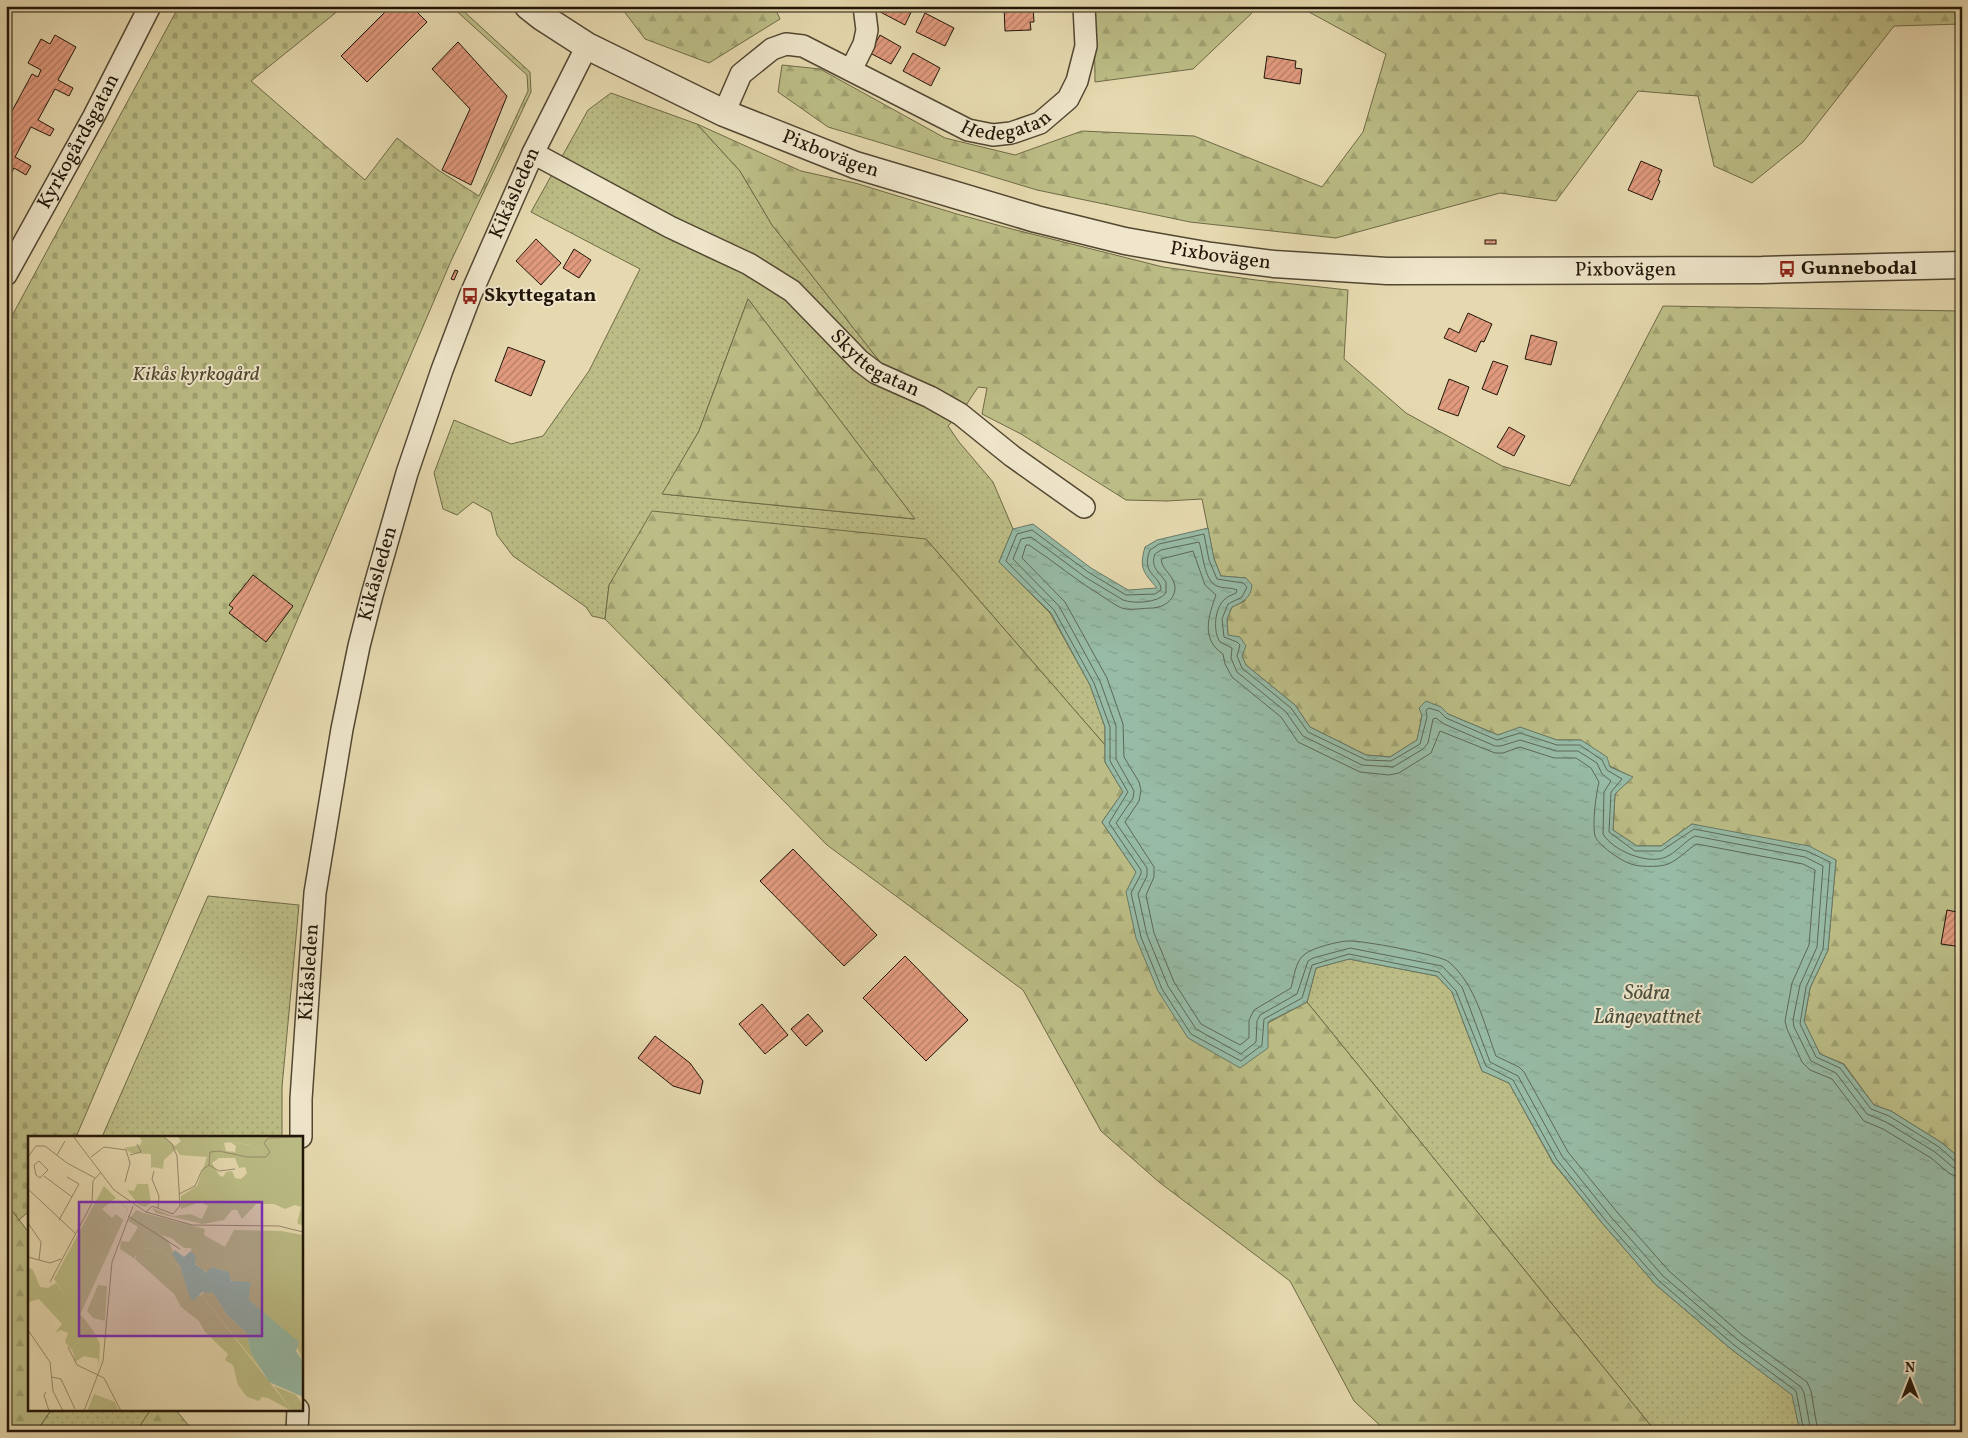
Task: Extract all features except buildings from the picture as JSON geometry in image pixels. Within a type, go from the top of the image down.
[{"type":"street","name":"Kyrkogårdsgatan","points":[[6,275],[94,116],[139,31],[150,6]]},
{"type":"street","name":"Pixbovägen","points":[[528,6],[587,46],[724,113],[855,165],[1036,219],[1125,241],[1220,258],[1386,272],[1753,270],[1962,265]]},
{"type":"street","points":[[851,70],[864,44],[867,30],[864,6]]},
{"type":"street","name":"Hedegatan","points":[[724,113],[741,74],[772,49],[786,44],[803,46],[968,130],[993,135],[1011,133],[1040,123],[1068,99],[1077,81],[1086,46],[1084,6]]},
{"type":"street","name":"Kikåsleden","points":[[300,1136],[302,1071],[315,893],[342,730],[359,646],[407,473],[442,370],[470,296],[533,154],[587,46]]},
{"type":"street","name":"Skyttegatan","points":[[533,154],[670,227],[749,264],[792,292],[860,361],[876,373],[930,397],[960,414],[1012,456],[1084,506]]},
{"type":"street","points":[[298,1410],[298,1432]]},
{"type":"green space","name":"Kikås kyrkogård","points":[[179,6],[344,6],[251,81],[365,180],[397,138],[438,170],[479,196],[528,91],[527,75],[451,6],[458,6],[530,72],[531,92],[451,261],[76,1136],[28,1136],[28,1212],[19,1220],[6,1202],[6,327]]},
{"type":"green space","points":[[620,6],[774,6],[780,19],[709,63],[645,39]]},
{"type":"green space","points":[[1094,6],[1290,6],[1254,11],[1193,69],[1095,82]]},
{"type":"green space","points":[[1298,6],[1962,6],[1962,24],[1894,26],[1803,142],[1752,183],[1714,166],[1698,96],[1638,91],[1556,201],[1500,193],[1336,238],[1190,222],[1037,190],[828,127],[778,92],[782,65],[820,69],[945,138],[1015,155],[1082,131],[1194,136],[1322,187],[1363,132],[1386,54]]},
{"type":"green space","points":[[611,93],[697,124],[740,171],[772,225],[881,363],[939,389],[963,410],[948,426],[993,482],[1013,529],[999,562],[1050,613],[1090,685],[1105,727],[1105,745],[926,539],[609,585],[605,619],[592,616],[586,607],[513,556],[497,535],[491,512],[473,502],[457,515],[443,509],[434,473],[454,420],[511,444],[543,436],[589,371],[640,269],[531,212],[588,110]],"holes":[[[748,299],[914,518],[663,494],[699,431]]]},
{"type":"green space","points":[[697,124],[801,171],[855,183],[1008,228],[1163,267],[1348,290],[1344,359],[1406,413],[1502,466],[1570,486],[1663,306],[1962,311],[1962,1160],[1942,1143],[1891,1111],[1874,1105],[1844,1064],[1820,1054],[1804,1022],[1810,988],[1828,950],[1836,860],[1692,824],[1661,846],[1637,846],[1613,830],[1615,794],[1632,777],[1610,766],[1581,740],[1557,740],[1520,728],[1498,735],[1448,714],[1441,707],[1422,716],[1417,740],[1390,757],[1366,755],[1310,727],[1295,705],[1246,665],[1228,635],[1227,619],[1232,607],[1245,601],[1246,578],[1221,576],[1214,559],[1202,499],[1167,501],[1126,500],[1021,434],[982,414],[987,388],[978,387],[963,410],[939,389],[881,363],[772,225],[740,171]]},
{"type":"green space","points":[[748,299],[915,519],[662,494],[699,431]]},
{"type":"green space","points":[[652,511],[926,539],[1105,745],[1105,762],[1123,792],[1102,822],[1136,872],[1268,1023],[1307,1002],[1656,1432],[1387,1432],[1354,1401],[1290,1281],[1159,1182],[1101,1131],[1023,990],[827,845],[605,619],[609,585]]},
{"type":"green space","points":[[208,896],[299,905],[282,1087],[282,1136],[102,1136]]},
{"type":"green space","points":[[1349,959],[1437,976],[1452,992],[1482,1071],[1509,1083],[1553,1163],[1655,1284],[1731,1349],[1793,1395],[1800,1432],[1656,1432],[1307,1002],[1316,968]]},
{"type":"green space","points":[[6,1202],[28,1232],[28,1410],[51,1410],[36,1432],[6,1432]]},
{"type":"green space","points":[[51,1410],[150,1410],[136,1432],[36,1432]]},
{"type":"green space","points":[[150,1410],[176,1410],[194,1432],[136,1432]]},
{"type":"water","name":"Södra Långevattnet","points":[[1033,524],[1091,568],[1128,590],[1157,588],[1145,574],[1142,565],[1145,547],[1157,540],[1208,528],[1214,559],[1221,576],[1246,578],[1252,585],[1248,596],[1232,607],[1227,619],[1228,635],[1240,637],[1246,646],[1242,656],[1246,665],[1295,705],[1310,727],[1366,755],[1390,757],[1417,740],[1422,716],[1419,708],[1426,701],[1441,707],[1448,714],[1498,735],[1520,727],[1557,740],[1581,740],[1607,757],[1610,767],[1633,777],[1615,794],[1613,830],[1637,846],[1661,846],[1692,824],[1809,846],[1836,860],[1828,950],[1810,988],[1804,1021],[1820,1054],[1843,1064],[1874,1105],[1891,1111],[1942,1143],[1962,1160],[1962,1432],[1800,1432],[1792,1395],[1731,1349],[1655,1284],[1553,1162],[1509,1083],[1482,1071],[1452,992],[1437,976],[1349,959],[1316,968],[1307,1002],[1268,1022],[1268,1048],[1240,1068],[1188,1038],[1158,991],[1136,938],[1126,892],[1136,872],[1102,822],[1123,792],[1105,762],[1105,727],[1090,685],[1051,613],[999,562],[1013,529]]},
{"type":"place","name":"Gunnebodal","points":[[1787,269]]},
{"type":"place","name":"Skyttegatan","points":[[470,296]]}]
